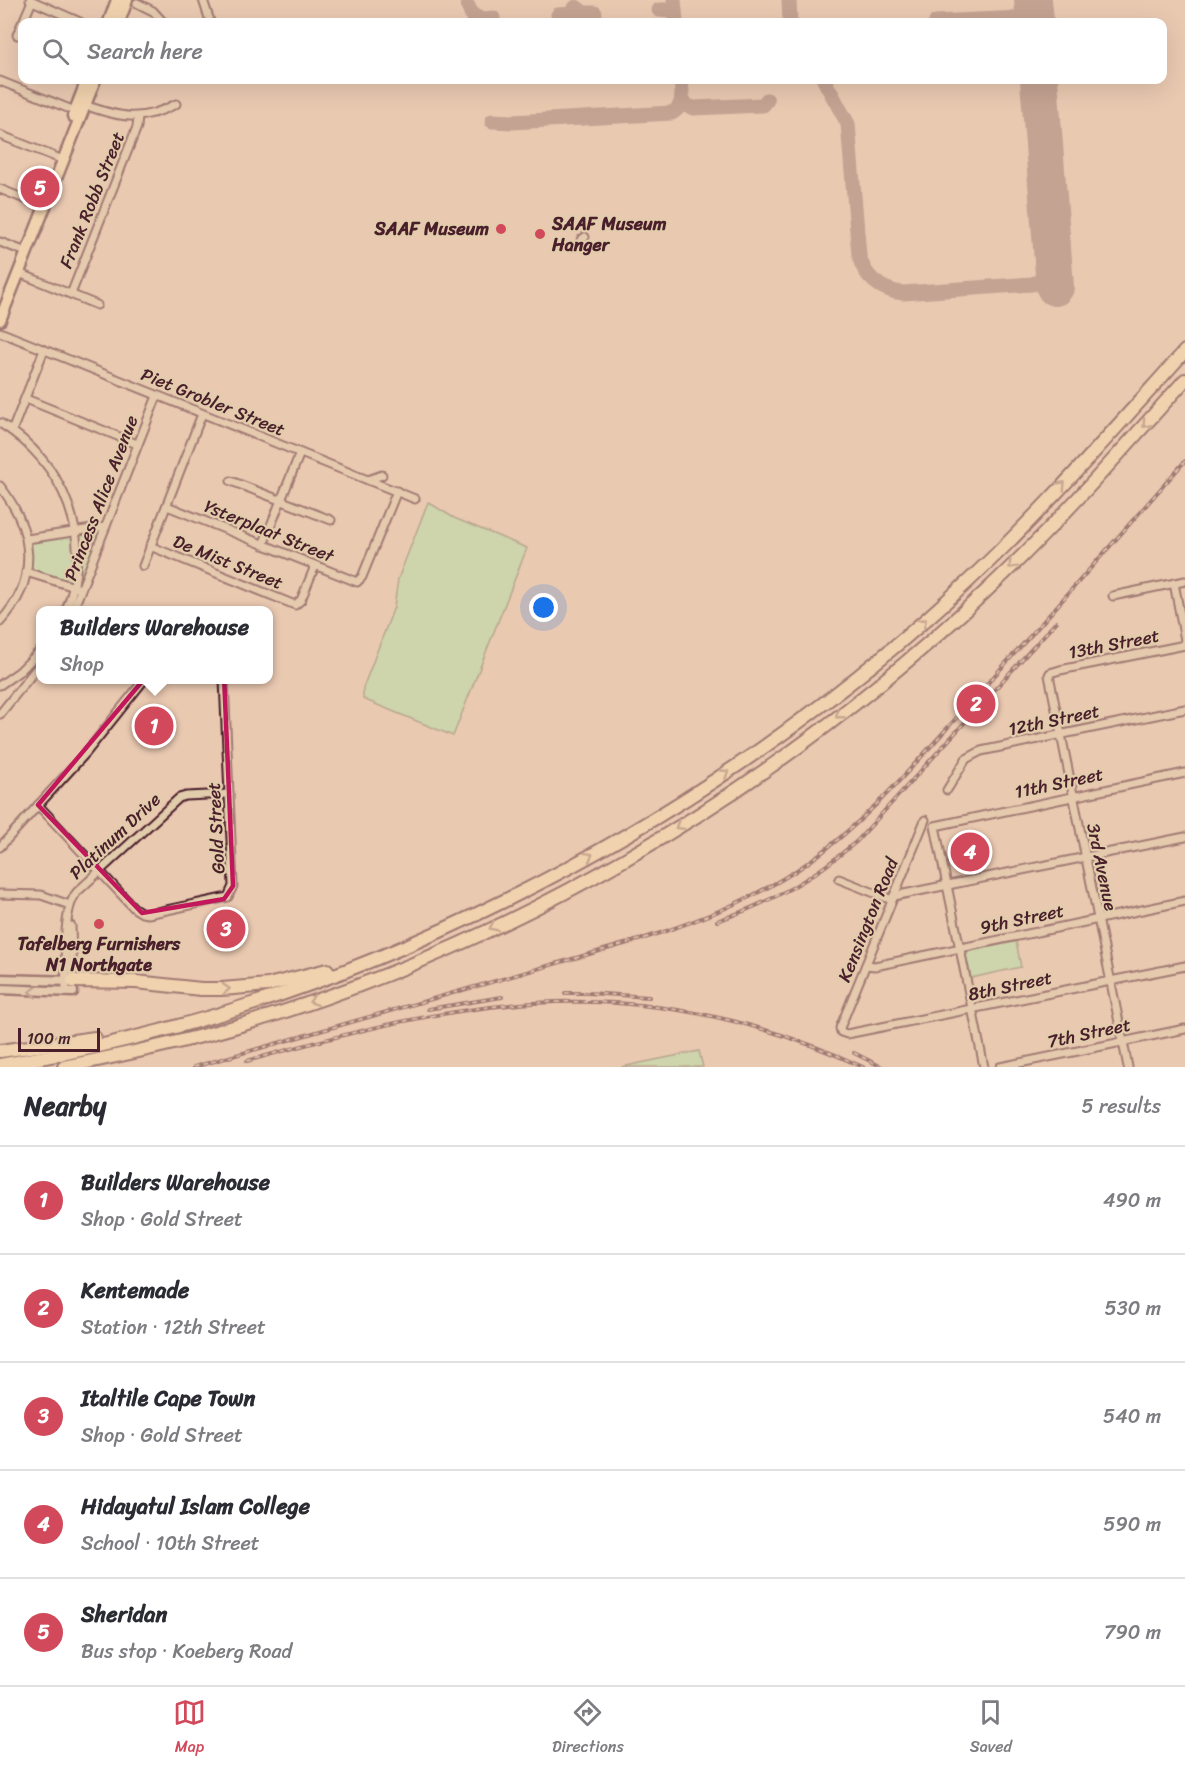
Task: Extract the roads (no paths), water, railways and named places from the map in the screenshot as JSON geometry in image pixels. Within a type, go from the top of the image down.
[{"type":"highway","points":[[0,1065],[147,1033],[305,985],[457,922],[542,881],[676,805],[784,733],[882,657],[950,598],[1015,536],[1185,350]]},
{"type":"highway","points":[[64,1067],[209,1034],[277,1013],[414,962],[546,901],[634,854],[720,801],[802,744],[882,683],[979,598],[1082,494],[1185,380]]},
{"type":"highway","points":[[69,987],[136,982],[201,989],[268,985],[374,957]]},
{"type":"highway","points":[[0,1051],[113,1034],[265,992],[305,985]]},
{"type":"highway","points":[[98,1067],[135,1058],[166,1045]]},
{"type":"main road","points":[[110,18],[117,0]]},
{"type":"main road","points":[[121,18],[132,2]]},
{"type":"main road","points":[[60,158],[85,84]]},
{"type":"main road","points":[[0,320],[3,298],[21,250],[94,84]]},
{"type":"main road","points":[[3,298],[19,273],[41,206]]},
{"type":"street","points":[[203,0],[209,18]]},
{"type":"street","points":[[25,18],[31,1],[71,18]]},
{"type":"street","points":[[132,2],[153,11],[159,18]]},
{"type":"street","points":[[0,81],[75,111]]},
{"type":"street","points":[[85,105],[118,116],[138,117],[176,104]]},
{"type":"street","name":"Frank Robb Street","points":[[71,294],[137,127],[138,117]]},
{"type":"street","points":[[0,135],[60,158]]},
{"type":"street","points":[[0,189],[41,206]]},
{"type":"street","points":[[0,242],[21,250]]},
{"type":"street","points":[[19,273],[97,304]]},
{"type":"street","name":"Piet Grobler Street","points":[[0,332],[415,498]]},
{"type":"street","points":[[12,431],[44,350]]},
{"type":"street","name":"Princess Alice Avenue","points":[[74,606],[77,588],[105,527],[157,396]]},
{"type":"street","points":[[26,399],[137,444]]},
{"type":"street","points":[[143,566],[202,414]]},
{"type":"street","points":[[0,423],[33,449],[53,475],[69,506],[78,559],[77,588],[68,606]]},
{"type":"street","points":[[263,545],[300,453]]},
{"type":"street","points":[[368,480],[382,475]]},
{"type":"street","points":[[231,482],[331,520]]},
{"type":"street","points":[[0,486],[19,514],[27,539],[26,572],[20,593],[0,622]]},
{"type":"street","name":"Ysterplaat Street","points":[[166,506],[354,581],[360,580],[396,491]]},
{"type":"street","points":[[27,539],[105,527]]},
{"type":"street","name":"De Mist Street","points":[[150,546],[295,605],[302,600],[315,566]]},
{"type":"street","points":[[26,572],[77,588]]},
{"type":"street","points":[[1113,596],[1185,581]]},
{"type":"street","points":[[1174,583],[1185,640]]},
{"type":"street","name":"13th Street","points":[[1050,673],[1185,645]]},
{"type":"street","points":[[0,685],[36,655]]},
{"type":"street","points":[[30,661],[36,664]]},
{"type":"street","points":[[0,714],[36,670]]},
{"type":"street","name":"3rd Avenue","points":[[1050,673],[1060,735],[1128,1067]]},
{"type":"street","points":[[0,847],[85,754],[141,684]]},
{"type":"street","name":"Gold Street","points":[[99,870],[134,908],[142,913],[148,914],[228,897],[233,886],[224,684]]},
{"type":"street","name":"12th Street","points":[[947,790],[966,759],[972,754],[1185,709]]},
{"type":"street","name":"11th Street","points":[[946,886],[935,830],[935,826],[939,824],[1185,773]]},
{"type":"street","name":"Platinum Drive","points":[[69,909],[77,892],[179,798],[229,794]]},
{"type":"street","points":[[38,805],[99,870]]},
{"type":"street","name":"Kensington Road","points":[[841,1032],[840,1028],[925,820]]},
{"type":"street","points":[[839,879],[893,898],[1185,837]]},
{"type":"street","points":[[946,886],[984,1067]]},
{"type":"street","points":[[0,894],[41,895],[69,909],[69,987]]},
{"type":"street","name":"9th Street","points":[[866,965],[875,966],[1185,901]]},
{"type":"street","name":"8th Street","points":[[841,1032],[848,1034],[1185,966]]},
{"type":"street","points":[[0,979],[69,987]]},
{"type":"street","points":[[0,989],[69,987]]},
{"type":"street","name":"7th Street","points":[[1000,1067],[1185,1029]]},
{"type":"railway","points":[[194,1067],[642,939],[727,908],[787,876],[829,847],[892,789],[1185,461]]},
{"type":"railway","points":[[717,921],[756,906],[791,888],[841,855],[857,841],[1056,622]]},
{"type":"railway","points":[[565,993],[649,997]]},
{"type":"railway","points":[[428,1009],[502,997]]},
{"type":"railway","points":[[247,1061],[323,1040],[438,1015],[516,1004],[595,1002],[674,1009],[713,1016],[789,1037],[863,1067]]},
{"type":"railway","points":[[854,1053],[882,1067]]},
{"type":"place","name":"Sheridan","points":[[40,188]]},
{"type":"place","name":"SAAF Museum","points":[[501,229]]},
{"type":"place","name":"SAAF Museum Hanger","points":[[540,234]]},
{"type":"place","name":"Kentemade","points":[[976,704]]},
{"type":"place","name":"Builders Warehouse","points":[[154,726]]},
{"type":"place","name":"Hidayatul Islam College","points":[[970,852]]},
{"type":"place","name":"Tafelberg Furnishers N1 Northgate","points":[[99,924]]},
{"type":"place","name":"Italtile Cape Town","points":[[226,929]]}]
